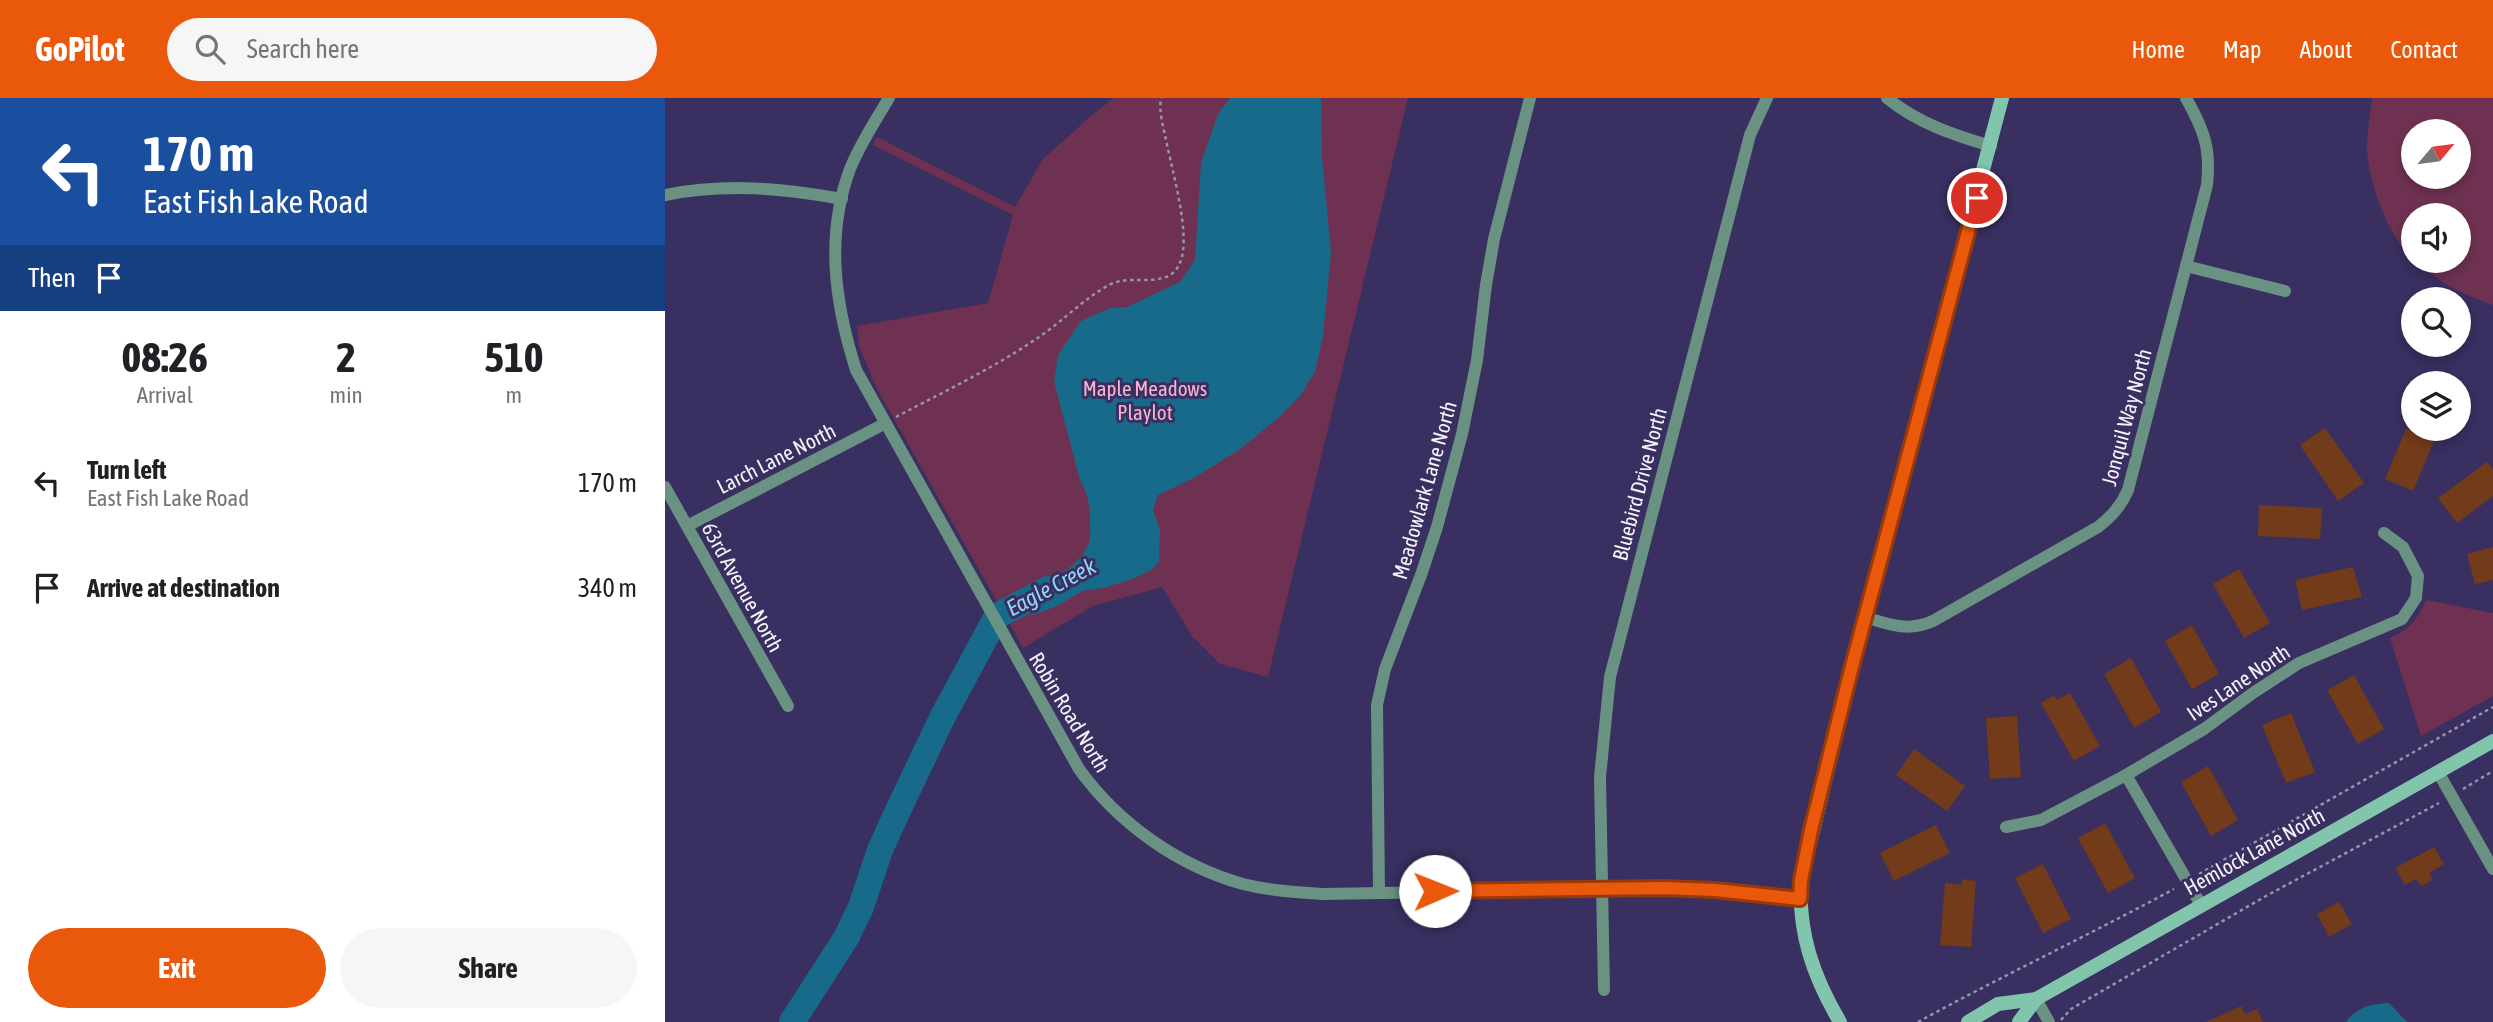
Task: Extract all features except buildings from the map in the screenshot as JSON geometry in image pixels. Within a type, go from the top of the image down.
[{"type":"street","name":"Robin Road North","points":[[889,98],[868,131],[850,169],[842,199],[835,251],[836,292],[843,332],[856,370],[884,424],[1079,769],[1109,805],[1138,831],[1207,871],[1243,884],[1283,892],[1715,890],[1800,899]]},
{"type":"street","name":"Meadowlark Lane North","points":[[1379,892],[1377,705],[1385,669],[1437,527],[1462,434],[1475,372],[1495,239],[1530,98]]},
{"type":"street","name":"Bluebird Drive North","points":[[1604,990],[1600,777],[1610,677],[1750,135],[1767,98]]},
{"type":"street","points":[[1887,98],[1906,113],[1935,127],[1991,146]]},
{"type":"street","points":[[1840,1022],[1812,967],[1803,934],[1801,880],[1811,830],[1865,617],[2002,98]]},
{"type":"street","name":"Jonquil Way North","points":[[1865,617],[1898,628],[1922,626],[2098,527],[2122,504],[2128,490],[2207,185],[2210,163],[2207,142],[2200,122],[2186,98]]},
{"type":"street","points":[[665,195],[729,186],[776,189],[842,199]]},
{"type":"street","points":[[2186,266],[2285,291]]},
{"type":"street","name":"Larch Lane North","points":[[687,526],[884,424]]},
{"type":"street","name":"63rd Avenue North","points":[[665,487],[789,706]]},
{"type":"street","name":"Ives Lane North","points":[[2006,827],[2041,820],[2126,775],[2204,729],[2299,663],[2402,619],[2416,598],[2418,576],[2403,547],[2384,533]]},
{"type":"street","name":"Hemlock Lane North","points":[[1968,1022],[1998,1004],[2036,999],[2493,741]]},
{"type":"street","points":[[2438,772],[2493,869]]},
{"type":"street","points":[[2126,775],[2201,905]]},
{"type":"street","points":[[2036,999],[2052,1022]]},
{"type":"street","name":"Hemlock Lane North","points":[[2019,1022],[2036,999]]},
{"type":"path","points":[[884,424],[1009,357],[1112,282],[1161,279],[1172,274],[1181,262],[1183,249],[1163,128],[1161,98]]},
{"type":"path","points":[[2199,874],[2493,707]]},
{"type":"path","points":[[2052,1022],[2063,1019],[2071,1009],[2266,896],[2452,796],[2493,771]]},
{"type":"path","points":[[1917,1022],[2174,889]]},
{"type":"green space","name":"Maple Meadows Playlot","points":[[1114,98],[1408,98],[1268,677],[1220,664],[1192,636],[1162,587],[1093,606],[1023,648],[876,387],[859,346],[857,326],[988,303],[1013,215],[873,145],[877,137],[1015,207],[1043,159]]},
{"type":"green space","points":[[2372,98],[2493,98],[2493,305],[2471,296],[2471,287],[2452,287],[2430,273],[2471,273],[2471,203],[2401,203],[2401,245],[2375,192],[2368,162],[2367,142]]},
{"type":"green space","points":[[2426,600],[2493,613],[2493,696],[2421,736],[2390,638],[2412,623]]},
{"type":"water","points":[[1230,98],[1321,98],[1322,158],[1331,252],[1323,336],[1315,372],[1300,396],[1239,450],[1194,478],[1158,495],[1153,510],[1160,531],[1159,562],[1151,570],[1133,579],[1082,591],[1059,605],[1034,615],[1017,606],[1024,590],[1070,567],[1084,552],[1090,538],[1088,500],[1080,480],[1054,382],[1058,355],[1081,321],[1110,308],[1127,307],[1180,282],[1195,260],[1201,163],[1218,114]]},
{"type":"water","points":[[2389,1003],[2407,1022],[2346,1022],[2354,1013],[2365,1007]]},
{"type":"waterway","name":"Eagle Creek","points":[[792,1022],[846,938],[861,907],[880,850],[894,819],[942,718],[997,616],[1048,589]]},
{"type":"route","points":[[1435,891],[1664,888],[1715,890],[1800,899],[1811,830],[1851,670],[1977,198]]}]
